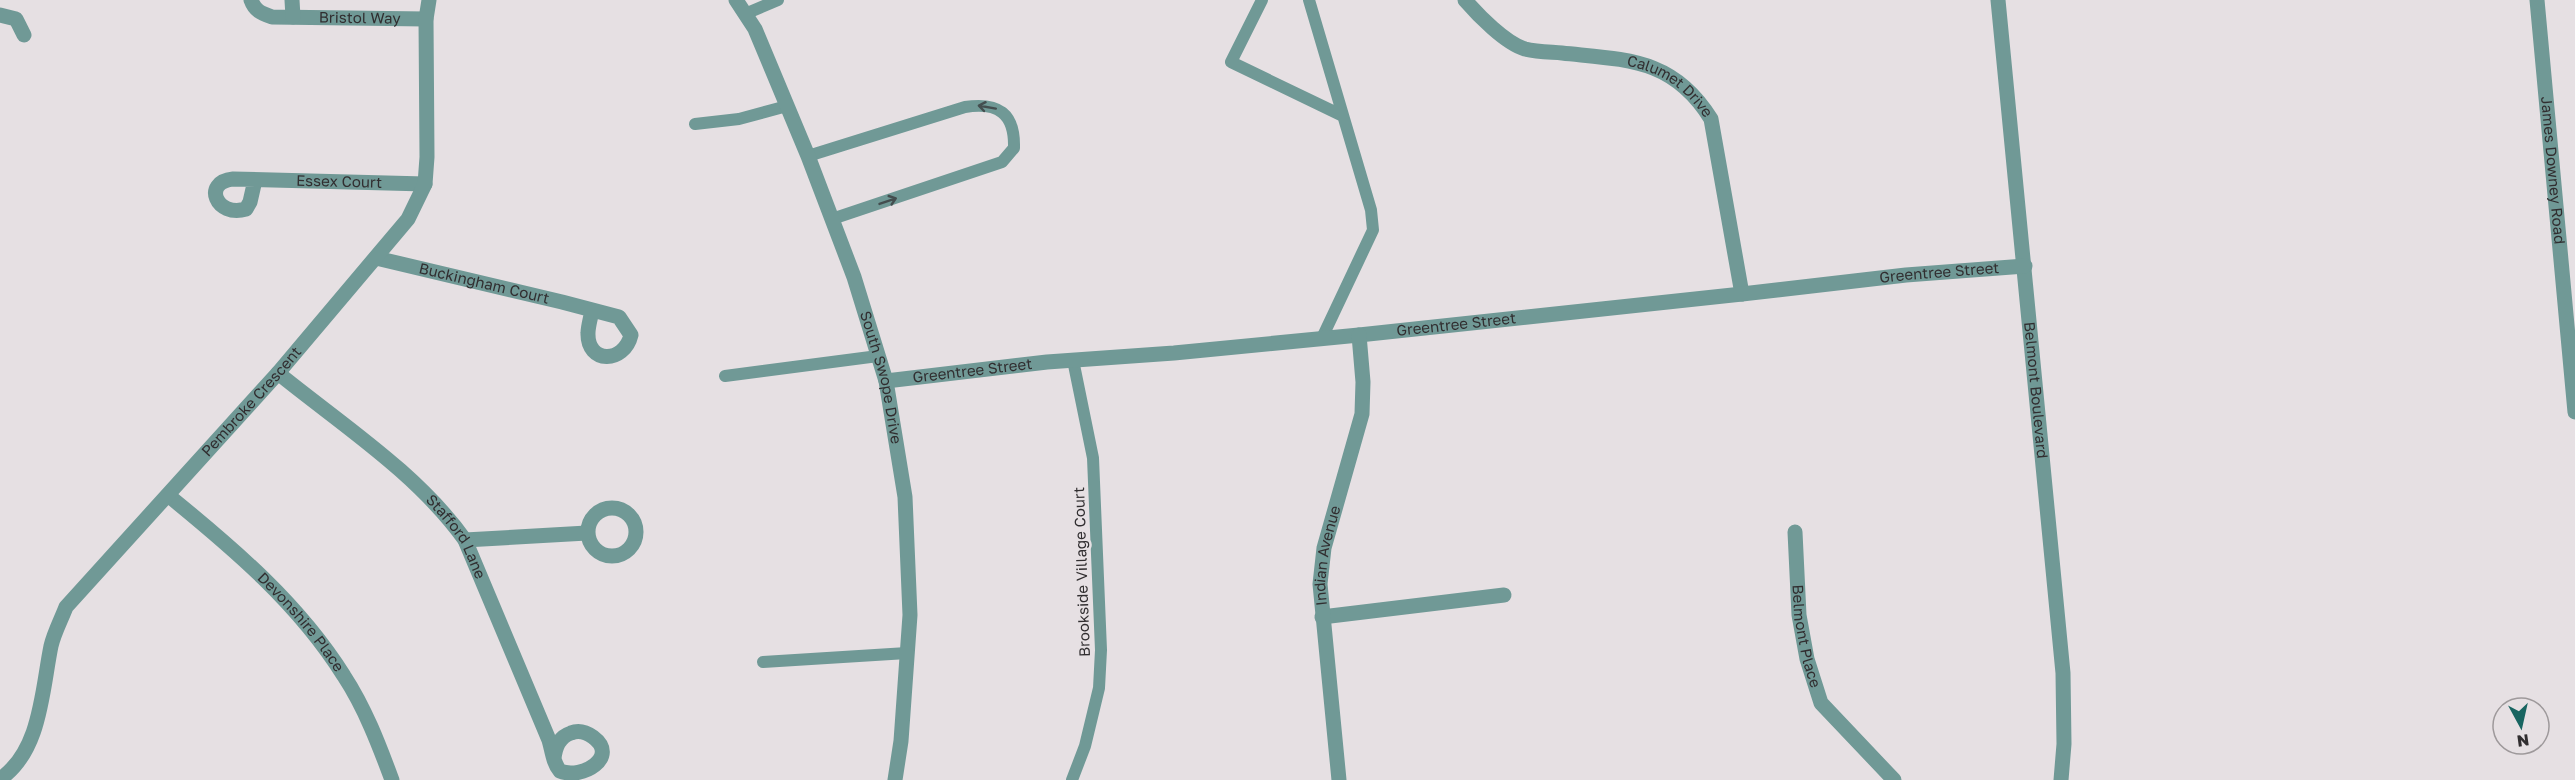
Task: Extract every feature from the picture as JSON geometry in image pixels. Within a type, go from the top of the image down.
[{"type":"street","name":"Bristol Way","points":[[251,0],[260,13],[272,16],[426,19]]},
{"type":"street","points":[[292,0],[293,17]]},
{"type":"street","name":"Pembroke Crescent","points":[[0,779],[7,774],[21,755],[39,718],[52,644],[66,607],[279,373],[408,219],[425,184],[427,156],[426,19],[429,0]]},
{"type":"street","name":"South Swope Drive","points":[[736,0],[755,29],[808,156],[854,277],[886,381],[905,497],[910,615],[901,741],[895,780]]},
{"type":"street","name":"Calumet Drive","points":[[1465,0],[1485,23],[1524,49],[1629,61],[1656,68],[1681,82],[1701,102],[1711,119],[1742,294]]},
{"type":"street","name":"Belmont Boulevard","points":[[1998,0],[2063,673],[2064,744],[2061,780]]},
{"type":"street","name":"James Downey Road","points":[[2537,0],[2575,412]]},
{"type":"street","points":[[0,15],[16,19],[24,35]]},
{"type":"street","name":"Essex Court","points":[[255,180],[425,184]]},
{"type":"street","name":"Buckingham Court","points":[[376,258],[592,310]]},
{"type":"street","name":"Greentree Street","points":[[886,381],[1073,360],[1174,353],[1322,338],[1906,275],[2025,266]]},
{"type":"street","name":"Indian Avenue","points":[[1339,780],[1320,584],[1324,548],[1362,414],[1363,382],[1359,334]]},
{"type":"street","name":"Stafford Lane","points":[[279,373],[387,460],[446,514],[465,540],[549,740],[554,759]]},
{"type":"street","name":"Devonshire Place","points":[[169,496],[263,577],[306,624],[345,676],[367,718],[392,780]]},
{"type":"street","name":"Belmont Place","points":[[1795,532],[1799,615],[1807,659],[1821,703],[1894,780]]},
{"type":"street","points":[[465,540],[587,533]]},
{"type":"street","points":[[1322,616],[1504,595]]},
{"type":"lane","points":[[745,14],[778,0]]},
{"type":"lane","points":[[1262,0],[1231,62],[1343,116]]},
{"type":"lane","points":[[1309,0],[1371,210],[1373,230],[1322,338]]},
{"type":"lane","points":[[808,156],[965,107],[980,105],[993,106],[1001,111],[1013,129],[1014,148],[1002,162],[832,219]]},
{"type":"lane","points":[[695,124],[739,119],[787,106]]},
{"type":"lane","points":[[725,376],[878,356]]},
{"type":"lane","name":"Brookside Village Court","points":[[1072,780],[1085,746],[1099,688],[1101,650],[1093,458],[1073,360]]},
{"type":"lane","points":[[763,662],[907,653]]}]
